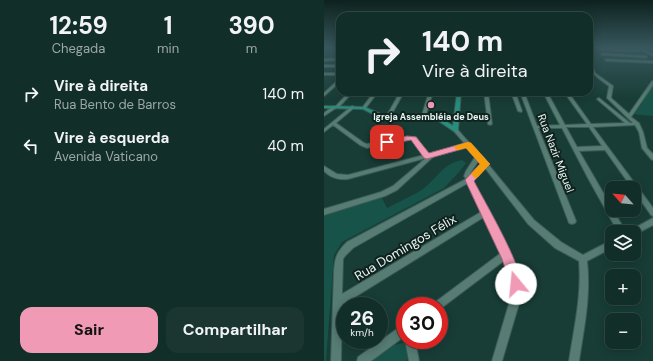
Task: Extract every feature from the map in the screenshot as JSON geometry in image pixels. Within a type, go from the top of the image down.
[{"type":"main road","points":[[454,130],[458,96]]},
{"type":"main road","points":[[324,108],[364,108],[387,119],[424,115],[439,118],[454,130]]},
{"type":"street","points":[[324,66],[336,66]]},
{"type":"street","points":[[324,74],[336,74]]},
{"type":"street","points":[[593,74],[611,86],[609,98],[637,124],[641,132],[645,148],[653,158]]},
{"type":"street","points":[[629,116],[653,82]]},
{"type":"street","points":[[324,95],[336,84]]},
{"type":"street","points":[[324,115],[347,96]]},
{"type":"street","points":[[364,108],[373,96]]},
{"type":"street","points":[[387,119],[400,96]]},
{"type":"street","points":[[424,115],[430,96]]},
{"type":"street","points":[[486,96],[490,124]]},
{"type":"street","points":[[514,96],[520,111]]},
{"type":"street","name":"Rua Nazir Miguel","points":[[523,96],[572,221]]},
{"type":"street","points":[[547,96],[562,126],[618,225]]},
{"type":"street","points":[[569,96],[653,213]]},
{"type":"street","points":[[600,99],[629,124]]},
{"type":"street","points":[[324,132],[353,107]]},
{"type":"street","points":[[333,124],[367,146],[414,138],[430,155]]},
{"type":"street","points":[[535,127],[637,124]]},
{"type":"street","points":[[454,130],[485,164],[531,222],[558,245],[583,259],[586,274],[574,361]]},
{"type":"street","points":[[324,168],[334,176],[340,178],[468,145]]},
{"type":"street","points":[[575,149],[606,148]]},
{"type":"street","points":[[324,212],[383,194],[395,188],[430,155]]},
{"type":"street","points":[[478,157],[468,172],[469,180],[506,254],[514,272],[516,284],[516,297],[497,361]]},
{"type":"street","points":[[338,297],[339,259],[342,253],[350,245],[469,180],[485,164]]},
{"type":"street","name":"Rua Domingos Félix","points":[[346,297],[485,213]]},
{"type":"street","points":[[641,228],[653,221]]},
{"type":"street","points":[[583,259],[605,248]]},
{"type":"street","points":[[448,298],[506,254]]},
{"type":"street","points":[[362,361],[396,336]]},
{"type":"street","points":[[336,349],[336,361]]},
{"type":"street","points":[[412,349],[414,361]]},
{"type":"green space","points":[[653,85],[653,116],[632,114],[640,106]]},
{"type":"green space","points":[[462,160],[466,163],[444,188],[342,242],[334,255],[326,361],[324,361],[324,214],[382,198],[387,208],[420,191],[449,165]]},
{"type":"green space","points":[[396,345],[396,349],[408,349],[407,361],[368,361],[388,349]]},
{"type":"slow traffic","points":[[458,148],[468,145],[485,164],[475,174]]},
{"type":"place","name":"Igreja Assembléia de Deus","points":[[431,105]]},
{"type":"route","points":[[387,142],[414,138],[427,156],[468,145],[485,164],[469,180],[506,254],[514,272],[516,284]]}]
